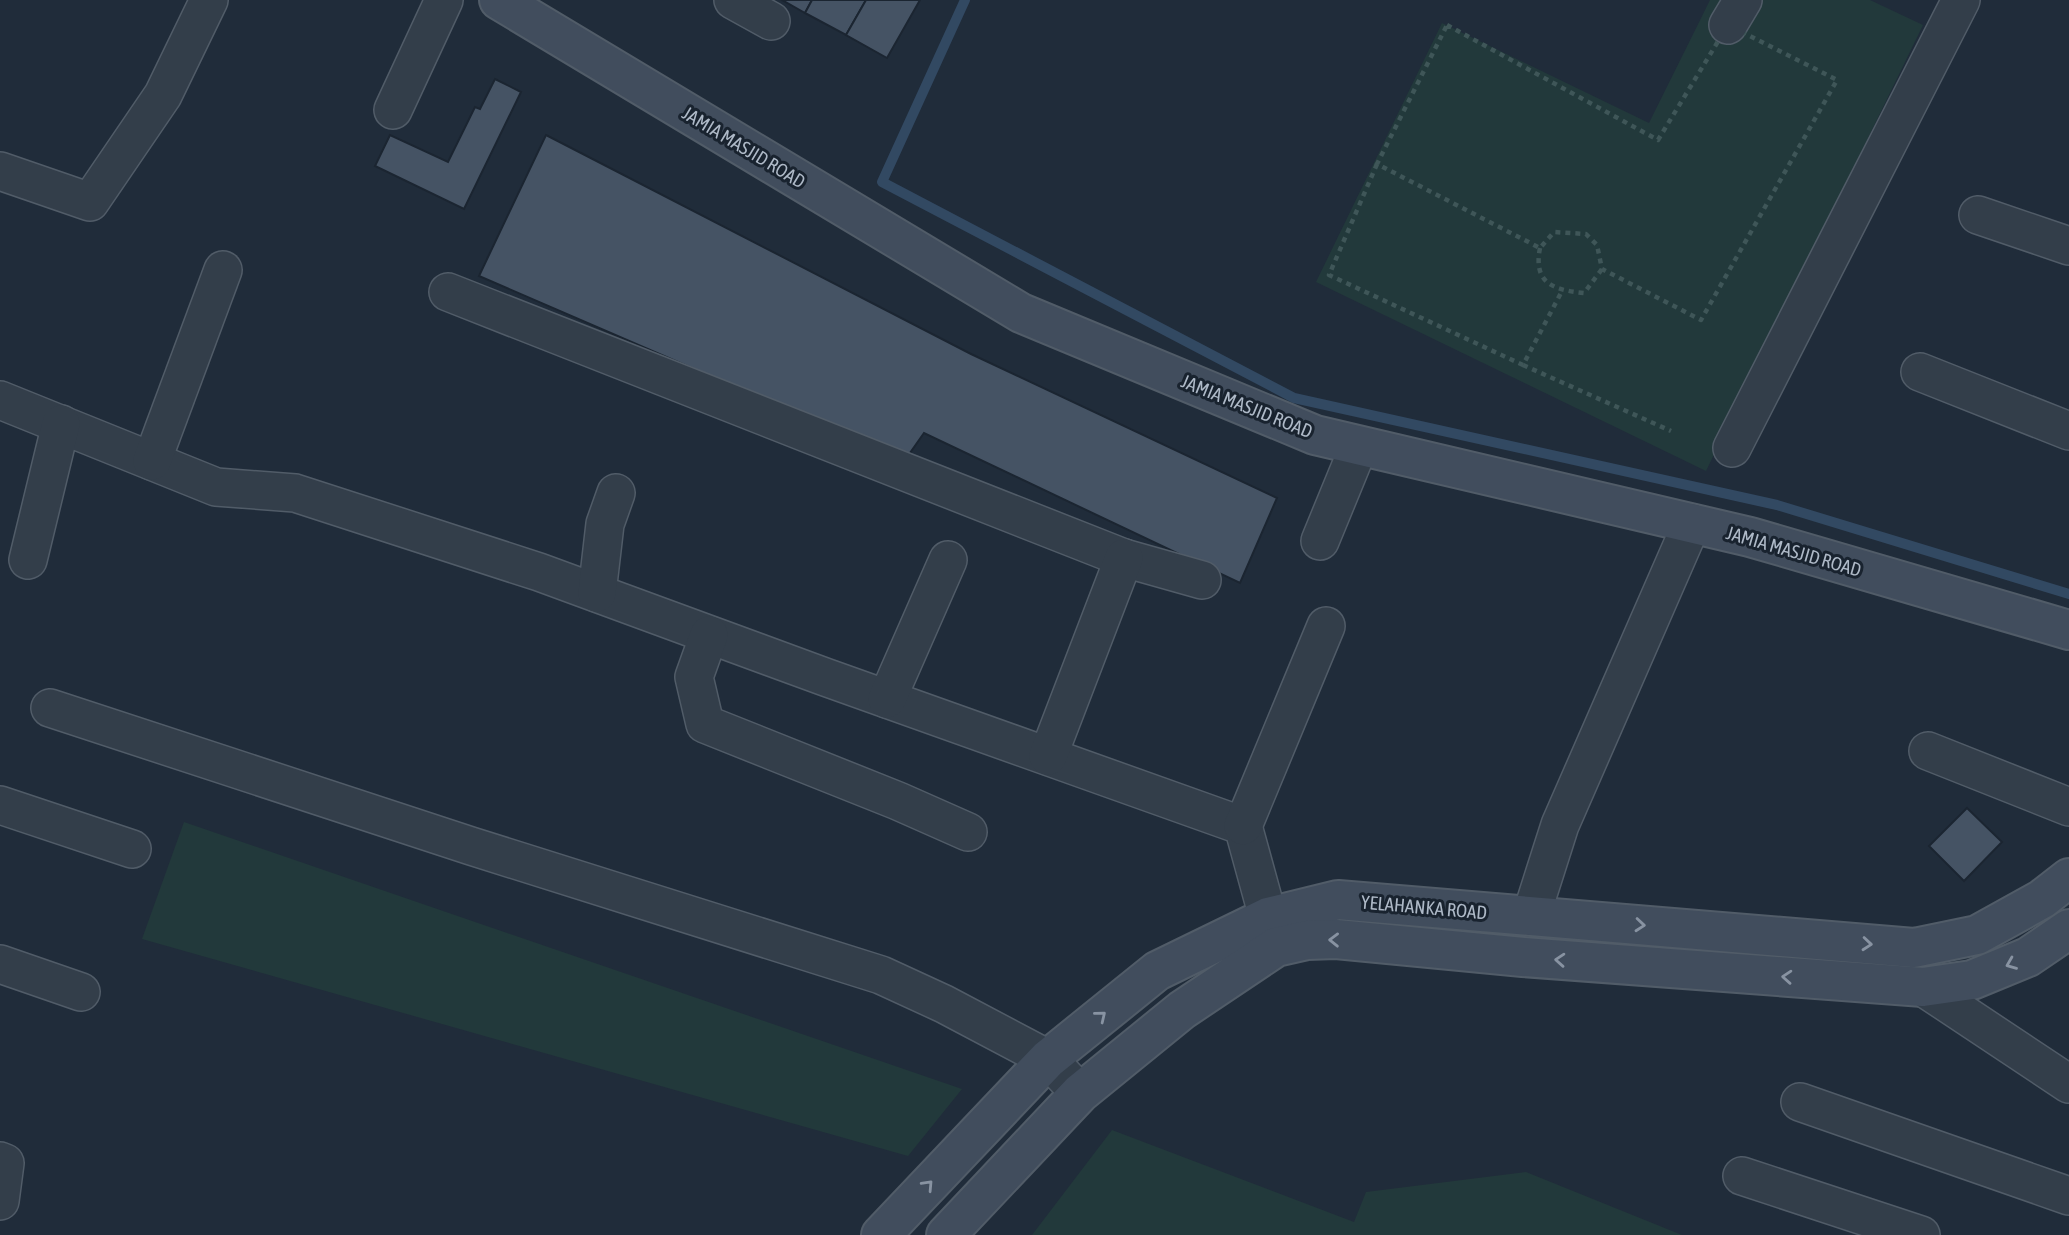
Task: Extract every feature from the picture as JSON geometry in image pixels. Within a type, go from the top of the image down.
[{"type":"main road","name":"JAMIA MASJID ROAD","points":[[499,0],[1021,313],[1315,435],[1750,537],[2069,630]]},
{"type":"main road","name":"YELAHANKA ROAD","points":[[881,1235],[1048,1059],[1157,971],[1268,917],[1338,900],[1914,948],[1977,935],[2042,899],[2069,878]]},
{"type":"main road","name":"YELAHANKA ROAD","points":[[946,1235],[1080,1093],[1182,1010],[1276,947],[1307,940],[1336,939],[1523,957],[1923,987],[1972,980],[2028,957],[2069,929]]},
{"type":"street","points":[[0,171],[90,202],[163,95],[209,0]]},
{"type":"street","points":[[393,110],[444,0]]},
{"type":"street","points":[[733,0],[771,21]]},
{"type":"street","points":[[1732,448],[1961,0]]},
{"type":"street","points":[[1978,215],[2069,246]]},
{"type":"street","points":[[152,461],[223,270]]},
{"type":"street","points":[[448,292],[1124,558],[1202,580]]},
{"type":"street","points":[[1920,372],[2069,431]]},
{"type":"street","points":[[0,400],[216,487],[295,493],[539,572],[1243,826]]},
{"type":"street","points":[[28,560],[61,424]]},
{"type":"street","points":[[1321,541],[1359,446]]},
{"type":"street","points":[[597,593],[605,524],[616,493]]},
{"type":"street","points":[[1531,916],[1560,825],[1692,523]]},
{"type":"street","points":[[1048,756],[1124,558]]},
{"type":"street","points":[[887,699],[948,560]]},
{"type":"street","points":[[1268,917],[1243,826],[1326,626]]},
{"type":"street","points":[[709,635],[694,677],[705,724],[898,800],[968,832]]},
{"type":"street","points":[[50,708],[471,846],[881,975],[944,1004],[1048,1059],[1080,1093]]},
{"type":"street","points":[[1928,751],[2069,807]]},
{"type":"street","points":[[0,805],[132,849]]},
{"type":"street","points":[[0,964],[81,992]]},
{"type":"street","points":[[1923,987],[2069,1084]]},
{"type":"street","points":[[1800,1102],[2069,1196]]},
{"type":"street","points":[[0,1161],[5,1163],[0,1201]]},
{"type":"street","points":[[1742,1176],[1921,1235]]},
{"type":"path","points":[[1602,269],[1701,320],[1837,80],[1735,12],[1658,140],[1447,25],[1377,164],[1329,275],[1671,431]]},
{"type":"path","points":[[1377,164],[1540,248]]},
{"type":"path","points":[[1554,232],[1586,234],[1597,245],[1602,269],[1584,293],[1562,291],[1546,281],[1537,265],[1540,248],[1554,232]]},
{"type":"path","points":[[1523,365],[1562,291]]},
{"type":"green space","points":[[1710,0],[1870,0],[1923,25],[1706,471],[1316,282],[1442,23],[1649,123]]},
{"type":"green space","points":[[184,822],[962,1089],[908,1156],[142,939]]},
{"type":"green space","points":[[1112,1130],[1354,1222],[1366,1192],[1526,1172],[1682,1235],[1032,1235]]},
{"type":"building","points":[[782,0],[812,0],[805,13]]},
{"type":"building","points":[[812,0],[866,0],[846,35],[805,13]]},
{"type":"building","points":[[866,0],[920,0],[887,58],[846,35]]},
{"type":"building","points":[[495,79],[521,92],[464,209],[375,166],[390,135],[448,162],[475,107],[480,109]]},
{"type":"building","points":[[546,135],[971,354],[1277,498],[1240,583],[924,433],[905,460],[479,276]]},
{"type":"building","points":[[1967,808],[2002,842],[1964,881],[1929,846]]},
{"type":"waterway","points":[[965,0],[882,182],[1294,398],[1777,505],[2069,594]]}]
